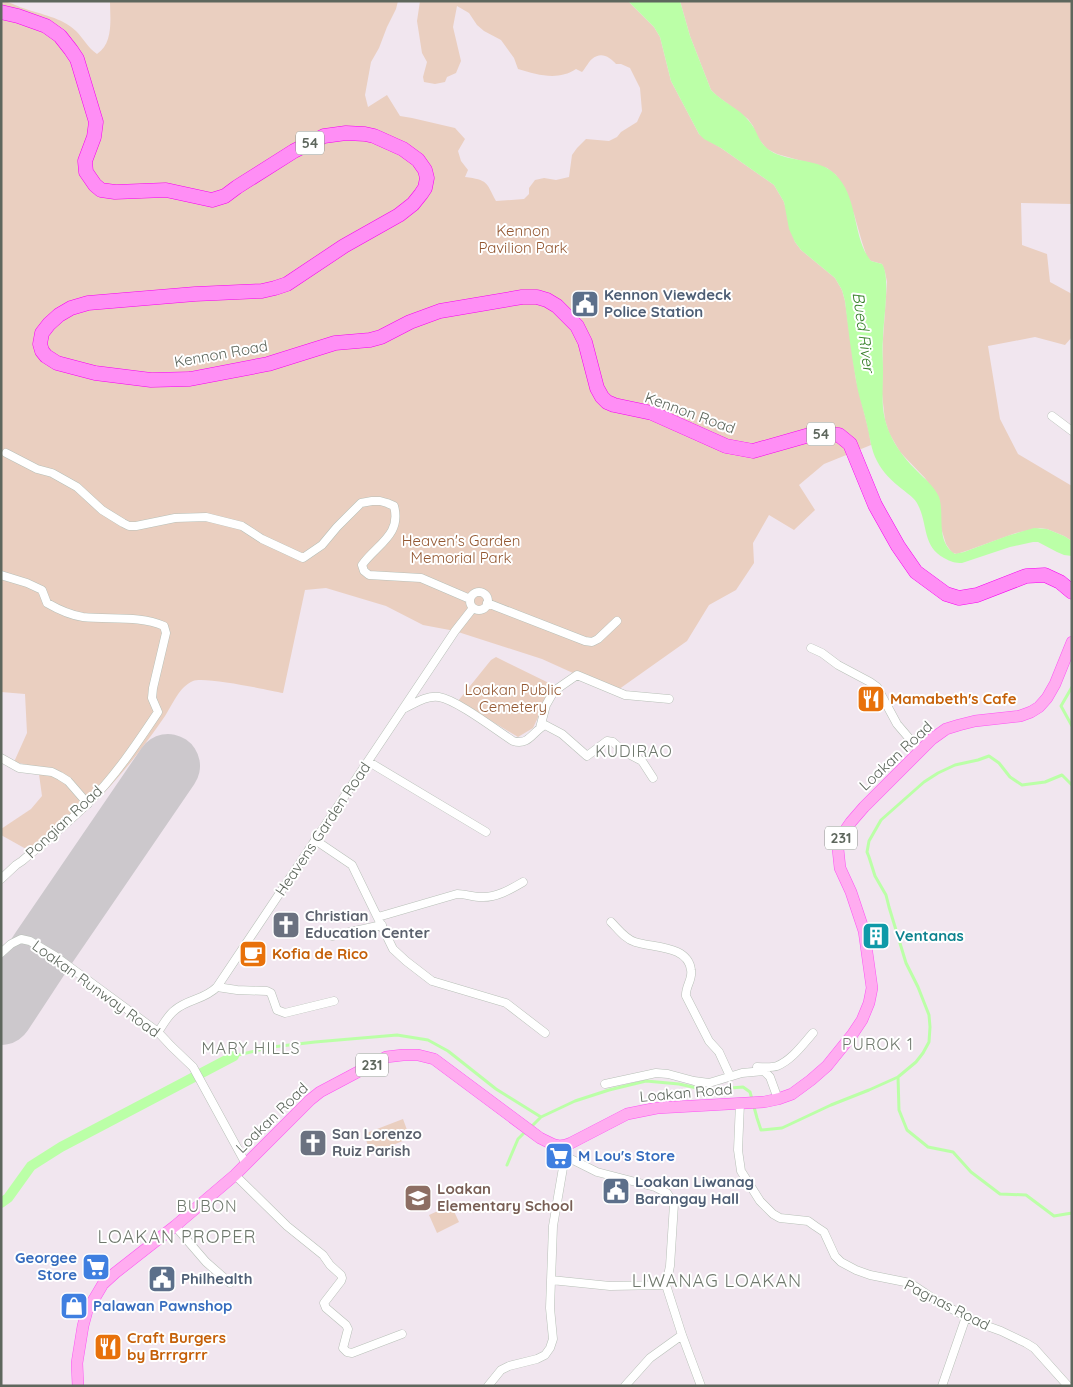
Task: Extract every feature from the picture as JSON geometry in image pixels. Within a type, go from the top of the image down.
[{"type":"highway","name":"Kennon Road","points":[[1,12],[46,26],[60,36],[72,50],[77,59],[96,122],[94,137],[85,162],[86,172],[101,190],[108,192],[166,190],[212,200],[225,196],[294,151],[324,136],[346,133],[374,136],[403,148],[418,160],[425,170],[427,178],[425,188],[413,204],[398,215],[336,251],[287,284],[262,291],[195,294],[88,303],[71,308],[59,315],[42,333],[40,344],[42,352],[57,363],[95,373],[151,380],[190,379],[268,364],[335,342],[370,340],[440,311],[522,297],[537,297],[557,306],[577,326],[585,342],[597,388],[607,402],[652,413],[726,446],[752,451],[814,434],[839,435],[850,444],[875,505],[898,546],[916,572],[946,594],[959,598],[977,595],[1026,576],[1045,575],[1060,582],[1072,592]]},
{"type":"main road","name":"Loakan Road","points":[[78,1386],[77,1363],[83,1326],[87,1311],[103,1284],[235,1175],[300,1108],[320,1092],[386,1057],[404,1054],[434,1059],[540,1138],[558,1146],[564,1151],[627,1114],[657,1108],[764,1102],[792,1094],[811,1080],[827,1066],[852,1036],[862,1020],[869,1003],[872,988],[864,931],[851,892],[840,868],[838,849],[842,835],[851,822],[920,751],[946,729],[959,725],[1020,716],[1039,707],[1055,684],[1072,642]]},
{"type":"street","points":[[1052,416],[1072,431]]},
{"type":"street","points":[[6,453],[37,469],[58,476],[77,488],[102,510],[129,526],[175,518],[206,517],[242,526],[262,539],[303,558],[322,546],[336,527],[361,504],[372,501],[387,502],[394,506],[395,519],[392,530],[387,539],[362,565],[364,571],[370,575],[421,578],[470,598]]},
{"type":"street","name":"Pongian Road","points":[[1,575],[42,590],[47,604],[64,612],[83,617],[144,620],[164,626],[166,634],[152,698],[158,712],[129,754],[88,804],[1,879]]},
{"type":"street","points":[[476,592],[482,593],[486,597],[487,602],[484,608],[476,609],[470,604],[470,598],[476,592]]},
{"type":"street","points":[[487,602],[585,641],[592,642],[598,639],[617,621]]},
{"type":"street","name":"Heavens Garden Road","points":[[158,1032],[174,1010],[206,996],[216,987],[369,762],[455,631],[473,608]]},
{"type":"street","points":[[811,648],[877,687],[897,724],[920,751]]},
{"type":"street","points":[[540,728],[546,705],[554,691],[578,675],[625,695],[669,699]]},
{"type":"street","points":[[402,710],[424,699],[440,697],[458,704],[513,741],[519,743],[525,742],[545,725],[562,734],[587,756],[607,741],[613,742],[623,751],[642,762],[653,778]]},
{"type":"street","points":[[1,758],[19,768],[52,772],[60,776],[68,781],[88,804]]},
{"type":"street","points":[[369,762],[486,832]]},
{"type":"street","points":[[315,840],[352,866],[393,949],[406,961],[432,982],[506,1003],[545,1033]]},
{"type":"street","points":[[332,936],[457,894],[485,897],[507,891],[523,882]]},
{"type":"street","points":[[611,922],[627,938],[634,942],[670,950],[683,956],[689,962],[692,971],[686,996],[710,1041],[719,1052],[730,1076]]},
{"type":"street","name":"Loakan Runway Road","points":[[1,953],[11,944],[21,939],[30,941],[63,962],[158,1032],[193,1067],[246,1164]]},
{"type":"street","points":[[216,987],[267,991],[271,993],[278,1010],[285,1013],[334,1001]]},
{"type":"street","points":[[742,1073],[752,1068],[780,1065],[813,1033]]},
{"type":"street","points":[[605,1084],[656,1073],[709,1083],[742,1073],[764,1071],[770,1077],[778,1099]]},
{"type":"street","name":"Pagnas Road","points":[[741,1103],[738,1150],[741,1171],[760,1201],[769,1211],[780,1218],[808,1221],[824,1232],[835,1256],[848,1266],[870,1275],[910,1283],[936,1301],[966,1317],[1001,1331],[1034,1348],[1068,1386]]},
{"type":"street","points":[[488,1386],[501,1370],[545,1355],[553,1339],[550,1308],[553,1226],[564,1151],[597,1172],[655,1187],[667,1193],[674,1204],[671,1259],[666,1285],[701,1386]]},
{"type":"street","points":[[235,1175],[287,1226],[323,1255],[341,1275],[341,1281],[324,1303],[326,1308],[346,1325],[348,1329],[344,1348],[347,1352],[352,1353],[402,1334]]},
{"type":"street","points":[[175,1226],[206,1262],[230,1283]]},
{"type":"street","points":[[551,1280],[610,1286],[666,1285]]},
{"type":"street","points":[[942,1386],[966,1317]]},
{"type":"street","points":[[625,1386],[650,1358],[682,1335]]},
{"type":"green space","points":[[1,1],[64,22],[76,31],[97,54],[109,37],[110,1],[398,1],[379,48],[371,62],[365,95],[368,107],[387,95],[400,116],[455,128],[465,139],[458,151],[461,161],[468,170],[465,177],[478,179],[485,183],[496,201],[524,199],[529,194],[529,188],[535,180],[544,178],[556,180],[569,177],[572,155],[586,139],[609,141],[637,122],[642,111],[640,88],[630,68],[616,64],[608,57],[602,55],[592,59],[582,72],[576,69],[562,75],[548,76],[518,69],[514,58],[501,40],[484,31],[477,25],[469,13],[457,6],[453,27],[461,61],[456,73],[447,77],[445,82],[435,84],[424,82],[423,77],[427,62],[422,53],[417,21],[420,1],[628,1],[654,27],[660,37],[671,81],[699,134],[774,185],[784,202],[795,242],[801,250],[835,278],[842,290],[856,380],[871,445],[824,464],[799,485],[815,510],[794,530],[769,515],[753,543],[754,563],[736,590],[709,605],[687,641],[615,692],[542,659],[455,631],[423,625],[386,606],[326,588],[305,590],[283,693],[210,680],[193,681],[188,684],[177,696],[165,716],[120,775],[83,813],[35,854],[1,835],[1,829],[31,809],[42,796],[38,767],[14,762],[27,733],[25,694],[1,692]]},
{"type":"green space","points":[[680,1],[1072,1],[1072,204],[1021,203],[1022,245],[1047,254],[1050,282],[1072,294],[1072,337],[1065,345],[1035,337],[988,346],[1000,419],[1018,454],[1072,486],[1072,541],[1047,529],[1040,528],[1016,533],[957,554],[952,553],[946,544],[941,528],[939,499],[925,478],[900,452],[889,433],[885,420],[882,394],[887,282],[882,264],[871,261],[867,257],[854,214],[836,175],[827,168],[777,154],[767,149],[757,137],[748,119],[711,90],[690,36]]},
{"type":"green space","name":"Loakan Public Cemetery","points":[[496,657],[553,685],[533,728],[518,737],[458,701],[491,660]]},
{"type":"green space","points":[[403,1119],[410,1138],[371,1154],[364,1134]]},
{"type":"green space","points":[[451,1205],[459,1222],[437,1233],[429,1215]]},
{"type":"water","name":"Bued River","points":[[628,1],[680,1],[690,36],[711,90],[745,116],[768,150],[781,156],[814,163],[829,169],[843,183],[852,206],[865,252],[871,261],[882,264],[885,270],[883,408],[887,426],[899,450],[937,493],[941,504],[943,535],[949,549],[955,554],[964,552],[1034,528],[1047,529],[1072,541],[1072,556],[1064,555],[1038,542],[1033,542],[1010,547],[960,563],[944,558],[932,547],[917,503],[885,473],[873,452],[857,386],[842,290],[835,278],[801,250],[795,242],[789,229],[784,202],[774,185],[699,134],[671,81],[660,37],[654,27]]},
{"type":"waterway","points":[[1072,687],[1061,706],[1072,726]]},
{"type":"waterway","points":[[531,1127],[541,1117],[575,1101],[646,1081],[679,1084],[706,1090],[743,1087],[750,1092],[761,1130],[782,1128],[898,1077],[916,1062],[923,1053],[929,1042],[930,1027],[929,1015],[906,963],[886,895],[875,876],[867,852],[869,841],[881,820],[924,782],[938,773],[955,765],[989,756],[999,763],[1010,777],[1022,785],[1045,782],[1062,775],[1072,785]]},
{"type":"waterway","points":[[234,1056],[272,1047],[397,1035],[428,1040],[448,1051],[496,1089],[541,1117]]},
{"type":"waterway","points":[[1,1203],[8,1198],[31,1166],[61,1147],[234,1056]]},
{"type":"waterway","points":[[898,1077],[899,1110],[907,1130],[928,1147],[953,1152],[971,1172],[1000,1194],[1026,1195],[1054,1216],[1072,1213]]},
{"type":"waterway","points":[[507,1165],[518,1139],[526,1131]]},
{"type":"runway","points":[[1,1013],[168,766]]},
{"type":"place","name":"Kennon Viewdeck Police Station","points":[[585,304]]},
{"type":"place","name":"Mamabeth's Cafe","points":[[871,699]]},
{"type":"place","name":"Christian Education Center","points":[[286,925]]},
{"type":"place","name":"Ventanas","points":[[876,936]]},
{"type":"place","name":"Kofia de Rico","points":[[253,954]]},
{"type":"place","name":"San Lorenzo Ruiz Parish","points":[[313,1143]]},
{"type":"place","name":"M Lou's Store","points":[[559,1156]]},
{"type":"place","name":"Loakan Liwanag Barangay Hall","points":[[616,1191]]},
{"type":"place","name":"Loakan Elementary School","points":[[418,1198]]},
{"type":"place","name":"Georgee Store","points":[[96,1267]]},
{"type":"place","name":"Philhealth","points":[[162,1279]]},
{"type":"place","name":"Palawan Pawnshop","points":[[74,1306]]},
{"type":"place","name":"Craft Burgers by Brrrgrrr","points":[[108,1347]]},
{"type":"district","name":"KUDIRAO","points":[[634,751]]},
{"type":"district","name":"PUROK 1","points":[[878,1044]]},
{"type":"district","name":"MARY HILLS","points":[[251,1048]]},
{"type":"district","name":"BUBON","points":[[207,1206]]},
{"type":"district","name":"LOAKAN PROPER","points":[[177,1237]]},
{"type":"district","name":"LIWANAG LOAKAN","points":[[717,1281]]},
{"type":"park label","name":"Kennon Pavilion Park","points":[[523,240]]},
{"type":"park label","name":"Heaven's Garden Memorial Park","points":[[461,550]]}]
